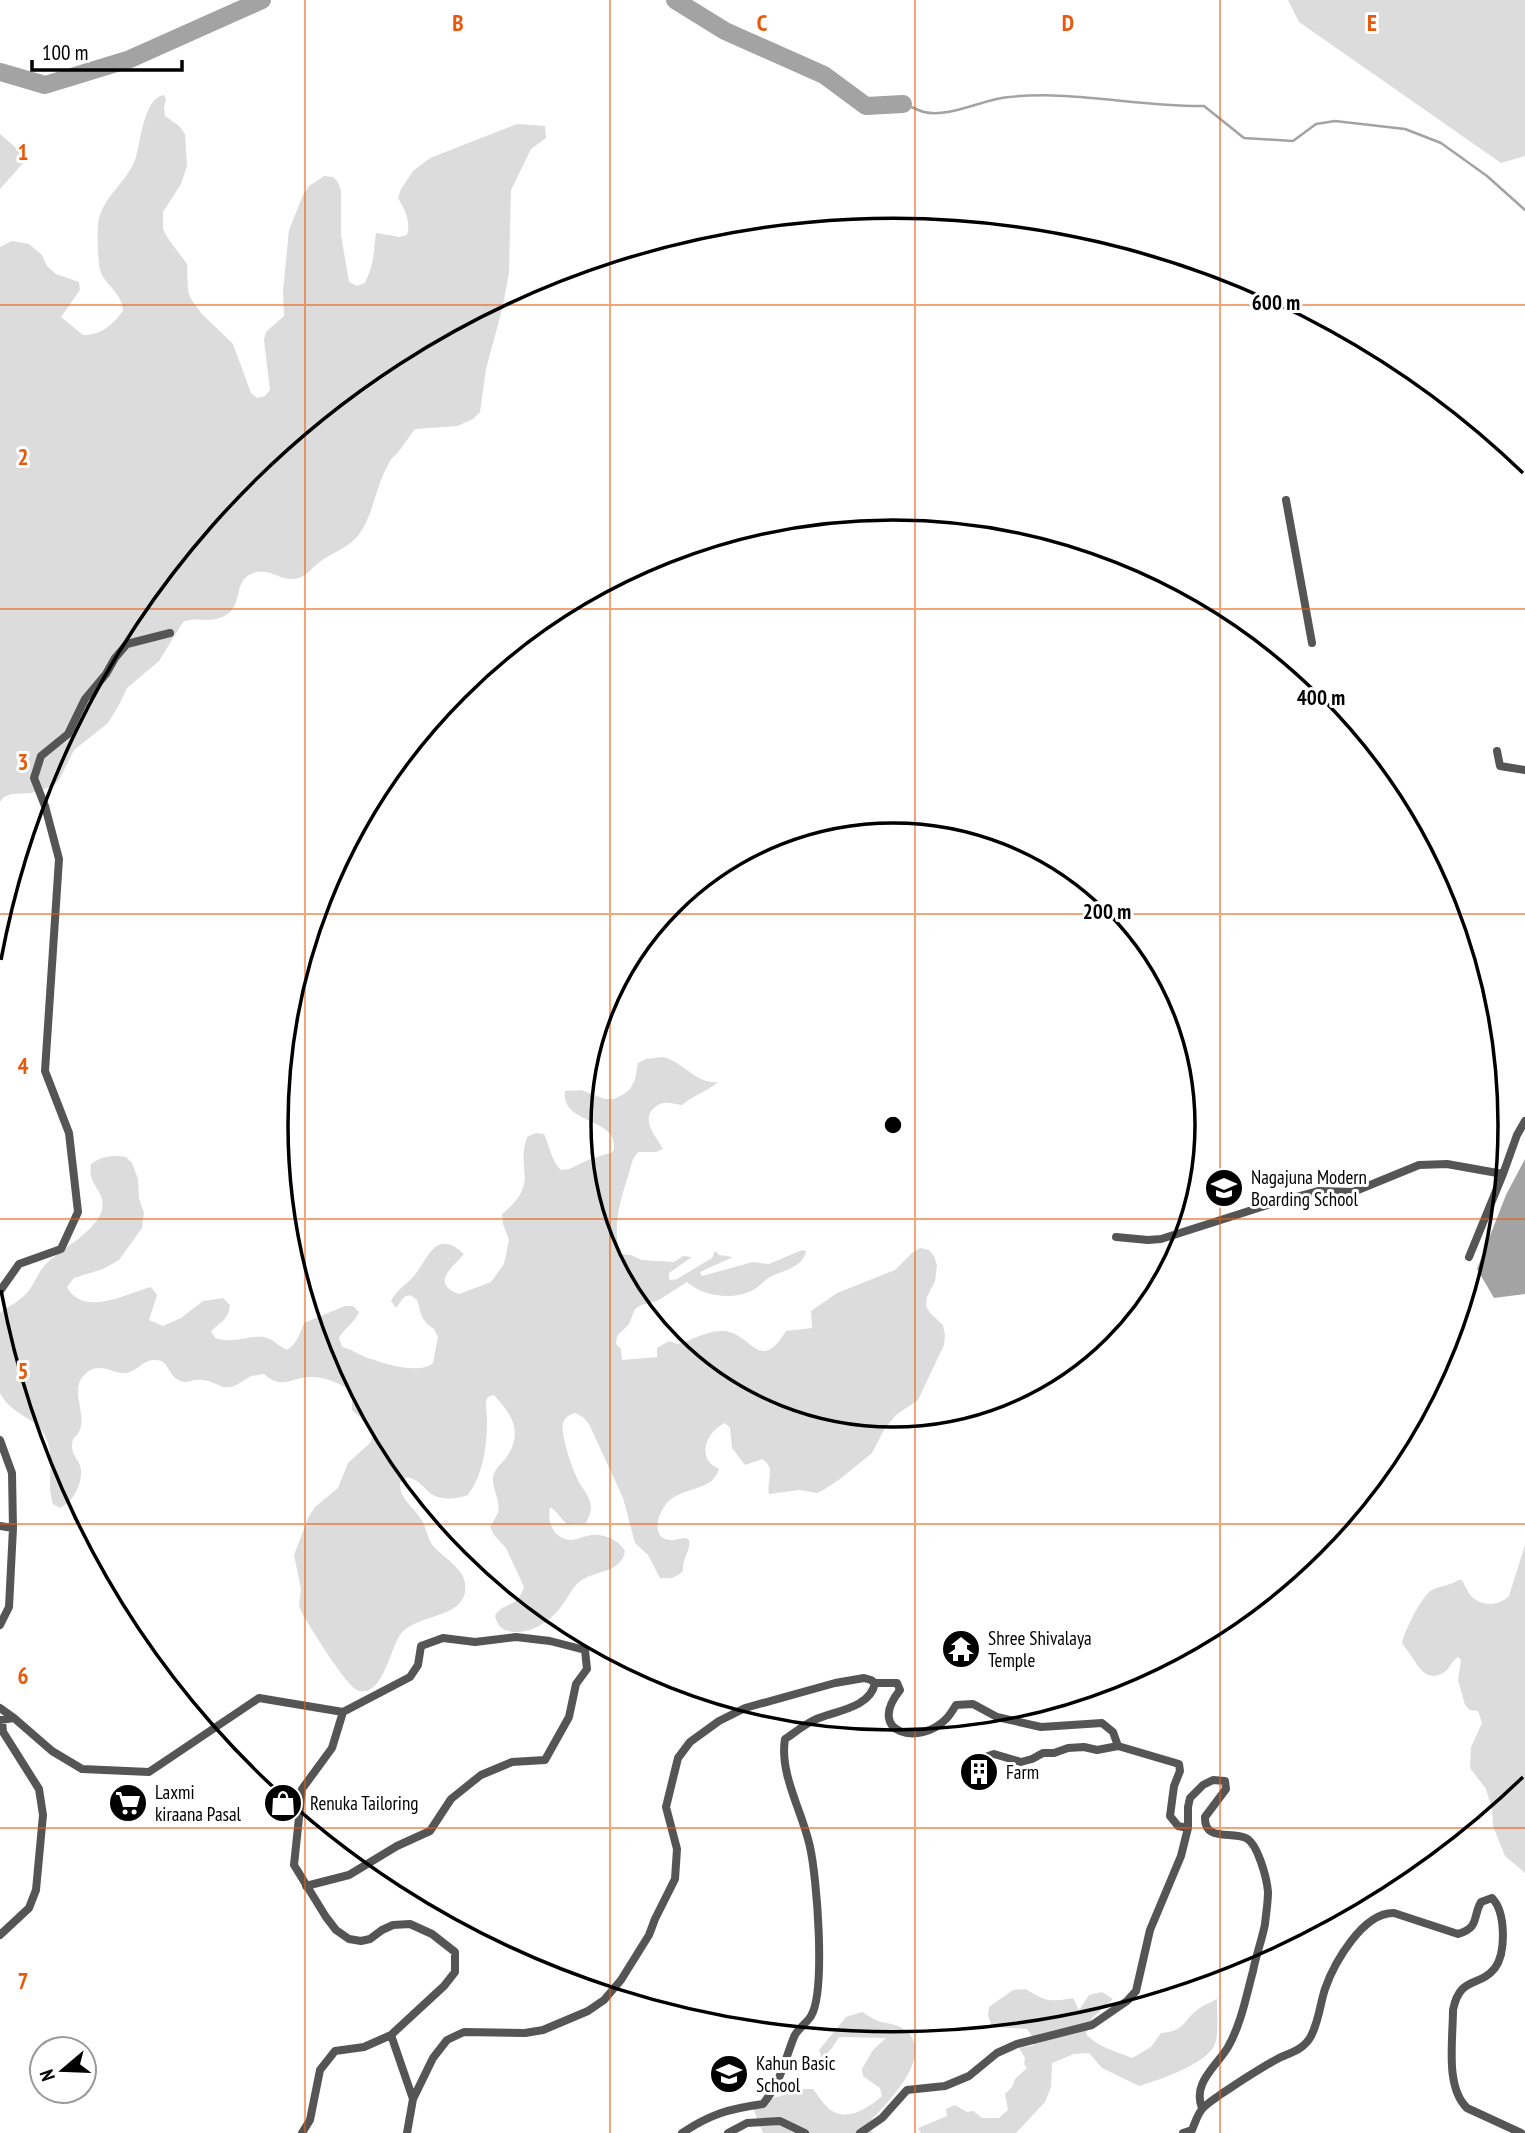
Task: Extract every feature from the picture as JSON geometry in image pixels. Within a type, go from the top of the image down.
[{"type":"street","points":[[1286,500],[1312,643]]},
{"type":"street","points":[[0,1291],[19,1264],[61,1249],[78,1212],[69,1133],[45,1071],[60,859],[34,778],[41,756],[68,734],[85,699],[127,644],[170,633]]},
{"type":"street","points":[[1497,751],[1500,766],[1525,769]]},
{"type":"street","points":[[1469,1257],[1525,1121]]},
{"type":"street","points":[[1116,1237],[1148,1240],[1161,1238],[1318,1191],[1353,1192],[1419,1165],[1447,1164],[1503,1174]]},
{"type":"street","points":[[0,1440],[12,1473],[13,1528],[9,1607],[0,1625]]},
{"type":"street","points":[[0,1527],[13,1528]]},
{"type":"street","points":[[0,1708],[52,1751],[82,1769],[149,1772],[259,1698],[343,1712],[410,1677],[418,1665],[421,1646],[443,1638],[475,1643],[516,1637],[550,1641],[585,1650],[587,1669],[576,1685],[569,1717],[545,1760],[512,1762],[481,1775],[451,1799],[430,1831],[397,1846],[349,1875],[306,1886]]},
{"type":"street","points":[[407,2133],[413,2099],[433,2058],[447,2040],[464,2032],[525,2033],[543,2030],[588,2011],[604,2000],[621,1980],[649,1935],[675,1879],[677,1849],[666,1807],[678,1758],[690,1742],[719,1721],[745,1708],[863,1678],[875,1683],[897,1683],[900,1690],[891,1701],[887,1712],[896,1730],[904,1733],[917,1734],[929,1730],[945,1720],[956,1705],[973,1704],[997,1717],[1041,1727],[1102,1723],[1112,1732],[1118,1746]]},
{"type":"street","points":[[682,2133],[705,2118],[737,2107],[762,2104],[775,2089],[795,2034],[811,2016],[819,1982],[817,1914],[810,1848],[791,1788],[783,1751],[785,1739],[813,1720],[856,1705],[868,1696],[875,1683]]},
{"type":"street","points":[[302,2133],[310,2120],[320,2070],[335,2051],[364,2047],[391,2035],[444,1986],[455,1972],[454,1952],[432,1934],[410,1924],[393,1925],[370,1939],[349,1939],[326,1917],[294,1865],[302,1789],[332,1748],[343,1712]]},
{"type":"street","points":[[0,1936],[29,1908],[36,1890],[43,1815],[38,1789],[3,1732],[1,1720],[14,1718]]},
{"type":"street","points":[[980,1759],[994,1754],[1021,1762],[1043,1753],[1054,1754],[1068,1748],[1084,1746],[1097,1750],[1118,1746],[1179,1764],[1180,1771],[1174,1786],[1170,1816],[1178,1826],[1188,1828]]},
{"type":"street","points":[[860,2133],[882,2118],[907,2090],[945,2086],[970,2076],[997,2053],[1017,2043],[1092,2025],[1127,2001],[1136,1991],[1150,1930],[1181,1856],[1188,1828],[1188,1807],[1195,1791],[1213,1780],[1225,1781],[1226,1789],[1205,1816],[1206,1827],[1209,1831],[1245,1838],[1254,1844],[1268,1891],[1265,1922],[1242,2013],[1226,2050],[1205,2076],[1199,2090],[1202,2108]]},
{"type":"street","points":[[1183,2133],[1192,2130],[1202,2108],[1260,2069],[1299,2049],[1310,2038],[1333,1971],[1344,1951],[1374,1919],[1387,1912],[1394,1913],[1458,1934],[1473,1925],[1481,1902],[1493,1898],[1503,1917],[1499,1958],[1490,1972],[1465,1986],[1456,2000],[1453,2010],[1454,2089],[1467,2108],[1521,2133]]},
{"type":"street","points":[[391,2035],[413,2099]]},
{"type":"street","points":[[728,2133],[747,2123],[780,2121],[805,2133]]},
{"type":"shaded area","points":[[1288,0],[1525,0],[1525,156],[1501,163],[1299,22]]},
{"type":"shaded area","points":[[164,95],[165,116],[185,134],[187,166],[181,184],[163,212],[163,229],[187,264],[191,299],[201,313],[233,344],[251,393],[257,398],[265,396],[270,390],[264,340],[266,332],[284,316],[283,291],[289,230],[309,186],[324,176],[333,177],[338,182],[341,191],[341,235],[349,282],[357,286],[365,283],[368,276],[376,233],[399,237],[407,235],[408,220],[398,198],[413,171],[430,158],[517,124],[545,126],[546,138],[531,149],[511,190],[509,272],[486,369],[480,412],[473,419],[457,426],[415,429],[390,461],[363,529],[353,541],[298,578],[253,573],[247,576],[240,586],[236,603],[229,613],[216,619],[183,622],[159,661],[127,688],[108,723],[74,750],[59,780],[53,786],[31,793],[12,794],[0,802],[0,247],[12,241],[29,244],[42,255],[47,266],[56,274],[79,282],[80,290],[61,317],[83,335],[96,333],[111,325],[123,311],[119,297],[100,271],[99,220],[103,207],[135,160],[151,104]]},
{"type":"shaded area","points":[[0,134],[22,153],[25,161],[0,189]]},
{"type":"shaded area","points":[[663,1057],[703,1080],[718,1082],[682,1105],[662,1103],[650,1113],[649,1124],[663,1149],[656,1152],[638,1152],[633,1159],[617,1219],[621,1254],[642,1260],[674,1262],[683,1256],[692,1257],[669,1273],[671,1280],[712,1258],[715,1251],[719,1255],[733,1257],[700,1272],[702,1276],[753,1262],[769,1264],[802,1250],[806,1251],[797,1264],[770,1277],[747,1293],[720,1296],[702,1291],[687,1282],[657,1301],[641,1305],[635,1309],[629,1324],[617,1336],[616,1344],[621,1349],[622,1360],[657,1357],[657,1348],[669,1341],[677,1344],[718,1331],[734,1333],[755,1348],[769,1350],[786,1331],[812,1328],[811,1311],[837,1293],[895,1270],[920,1248],[929,1250],[934,1256],[937,1265],[935,1281],[927,1297],[926,1306],[943,1325],[944,1345],[918,1400],[896,1415],[885,1428],[872,1453],[840,1479],[817,1493],[800,1490],[769,1494],[769,1466],[762,1459],[745,1465],[732,1448],[730,1428],[725,1423],[712,1433],[706,1446],[707,1459],[719,1469],[716,1476],[704,1485],[672,1498],[660,1514],[657,1525],[660,1535],[672,1540],[686,1538],[689,1544],[683,1571],[673,1578],[660,1578],[648,1555],[635,1543],[623,1498],[589,1424],[575,1413],[563,1423],[563,1435],[574,1470],[591,1507],[586,1523],[567,1524],[550,1507],[549,1518],[556,1533],[565,1539],[573,1540],[592,1535],[614,1540],[625,1551],[623,1558],[619,1564],[579,1582],[560,1608],[545,1622],[527,1631],[510,1631],[502,1628],[495,1616],[502,1608],[514,1603],[524,1587],[506,1548],[490,1527],[499,1508],[493,1482],[494,1474],[508,1455],[515,1438],[515,1430],[510,1416],[500,1402],[494,1395],[488,1397],[484,1458],[478,1478],[468,1495],[454,1498],[434,1496],[407,1477],[400,1483],[402,1494],[421,1519],[432,1544],[464,1578],[464,1595],[459,1604],[451,1610],[418,1622],[400,1635],[380,1679],[367,1691],[359,1691],[346,1680],[303,1615],[299,1606],[301,1589],[294,1555],[309,1516],[315,1507],[338,1488],[348,1463],[370,1443],[373,1435],[371,1427],[352,1410],[352,1392],[343,1386],[315,1377],[281,1382],[264,1374],[251,1376],[230,1387],[204,1380],[182,1382],[159,1360],[150,1361],[125,1373],[103,1368],[89,1371],[78,1387],[81,1423],[72,1445],[81,1470],[80,1481],[73,1497],[65,1505],[60,1508],[53,1504],[50,1451],[44,1434],[10,1406],[0,1393],[0,1313],[23,1297],[45,1266],[86,1232],[99,1217],[103,1203],[90,1172],[91,1164],[108,1157],[126,1157],[132,1163],[138,1179],[139,1198],[144,1213],[142,1228],[119,1260],[103,1269],[74,1278],[67,1287],[74,1296],[84,1301],[106,1301],[151,1287],[157,1295],[149,1320],[163,1326],[181,1318],[203,1301],[223,1298],[230,1305],[229,1310],[224,1320],[211,1331],[215,1338],[230,1340],[262,1337],[287,1350],[296,1341],[304,1323],[345,1306],[353,1306],[359,1312],[339,1338],[342,1347],[383,1363],[419,1368],[433,1363],[438,1337],[422,1317],[417,1300],[410,1295],[404,1297],[396,1308],[391,1301],[396,1294],[414,1276],[434,1248],[446,1244],[464,1254],[446,1275],[446,1285],[450,1290],[459,1294],[491,1282],[504,1264],[509,1240],[502,1214],[514,1203],[524,1185],[524,1149],[527,1137],[536,1133],[544,1134],[553,1158],[561,1170],[613,1152],[614,1141],[609,1133],[572,1110],[566,1102],[565,1091],[581,1090],[605,1099],[614,1099],[630,1089],[635,1080],[638,1063]]},
{"type":"shaded area","points":[[1525,1159],[1525,1294],[1494,1298],[1477,1269],[1506,1195]]},
{"type":"shaded area","points":[[1525,1545],[1525,1873],[1505,1856],[1493,1826],[1492,1809],[1486,1789],[1470,1768],[1471,1747],[1482,1723],[1478,1711],[1470,1710],[1465,1705],[1458,1680],[1461,1660],[1458,1657],[1443,1673],[1428,1675],[1402,1643],[1419,1606],[1435,1588],[1462,1580],[1471,1596],[1480,1602],[1500,1602],[1509,1596]]},
{"type":"shaded area","points":[[1026,1989],[1048,2000],[1073,1998],[1079,2010],[1089,1995],[1102,1992],[1113,1999],[1092,2018],[1086,2034],[1101,2045],[1132,2058],[1151,2047],[1161,2033],[1176,2030],[1204,2005],[1217,1999],[1215,2044],[1203,2058],[1193,2064],[1139,2086],[1102,2068],[1089,2053],[1074,2054],[1052,2063],[1051,2087],[1045,2102],[1016,2133],[921,2133],[918,2128],[947,2116],[946,2109],[955,2105],[967,2112],[973,2111],[982,2118],[999,2118],[1008,2110],[1005,2094],[1027,2068],[1019,2048],[1034,2045],[1035,2040],[1027,2029],[992,2027],[988,2015],[989,2007],[1013,1990]]},
{"type":"shaded area","points":[[862,2012],[906,2031],[914,2042],[915,2054],[904,2081],[865,2126],[874,2133],[763,2133],[751,2103],[781,2096],[791,2089],[813,2089],[827,2107],[841,2114],[863,2110],[882,2096],[880,2088],[863,2076],[862,2069],[873,2050],[886,2038],[839,2037],[822,2059],[819,2050],[846,2017]]},
{"type":"waterway","points":[[0,72],[45,85],[130,59],[262,0]]},
{"type":"waterway","points":[[675,0],[725,31],[824,75],[866,106],[903,104]]},
{"type":"waterway","points":[[903,104],[934,113],[999,98],[1033,95],[1204,106],[1244,138],[1293,141],[1316,124],[1335,121],[1405,129],[1441,143],[1487,176],[1525,210]]},
{"type":"place","name":"Nagajuna Modern Boarding School","points":[[1224,1188]]},
{"type":"place","name":"Shree Shivalaya Temple","points":[[961,1649]]},
{"type":"place","name":"Farm","points":[[979,1772]]},
{"type":"place","name":"Laxmi kiraana Pasal","points":[[128,1803]]},
{"type":"place","name":"Renuka Tailoring","points":[[283,1803]]},
{"type":"place","name":"Kahun Basic School","points":[[729,2074]]}]
